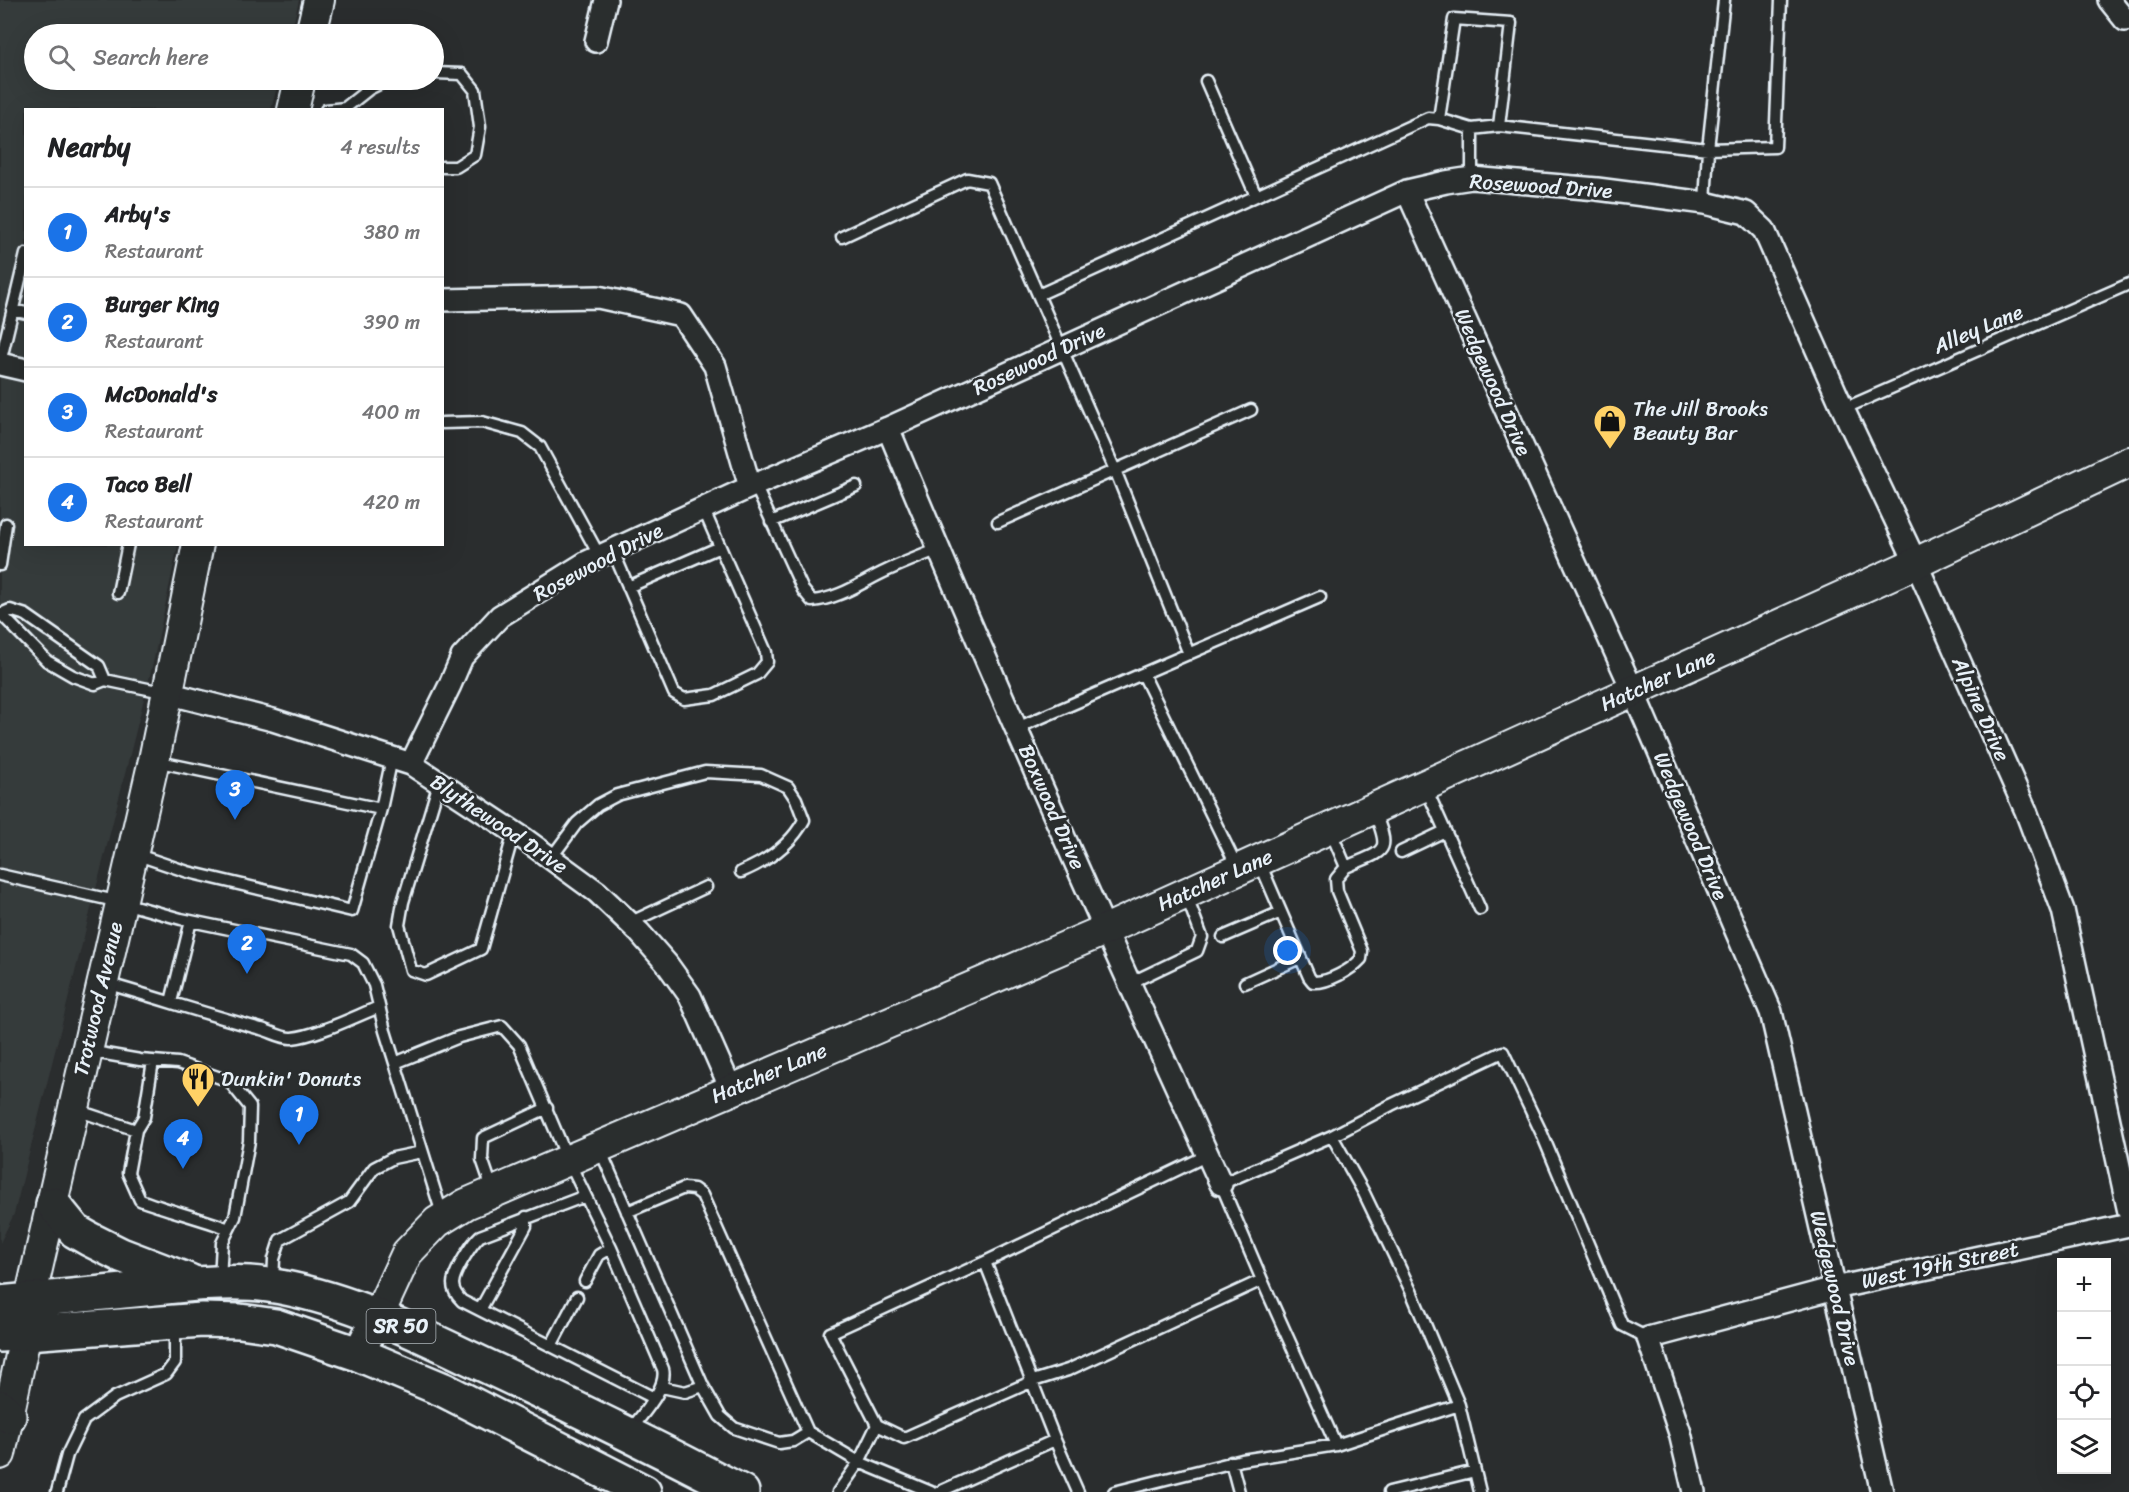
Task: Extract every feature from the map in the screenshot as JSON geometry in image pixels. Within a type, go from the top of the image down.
[{"type":"main road","points":[[53,1204],[75,1231],[89,1239],[121,1255],[208,1284]]},
{"type":"main road","name":"SR 50","points":[[15,1301],[208,1284],[273,1286],[326,1298],[378,1316],[628,1433],[742,1492]]},
{"type":"main road","points":[[13,1334],[175,1322],[240,1321],[276,1326],[358,1354],[444,1390],[644,1492]]},
{"type":"street","points":[[313,24],[319,0]]},
{"type":"street","points":[[596,41],[606,0]]},
{"type":"street","points":[[2109,0],[2125,20],[2129,20]]},
{"type":"street","points":[[293,108],[298,90]]},
{"type":"street","name":"Rosewood Drive","points":[[401,761],[450,685],[462,657],[500,616],[607,554],[752,486],[888,428],[1407,192],[1472,178],[1597,189],[1705,203],[1746,213],[1764,230]]},
{"type":"street","name":"Wedgewood Drive","points":[[1407,192],[1633,691],[1771,1012],[1882,1492]]},
{"type":"street","name":"Alpine Drive","points":[[1764,230],[2026,811],[2063,910],[2129,1212]]},
{"type":"street","points":[[444,300],[598,297],[681,315],[715,366],[752,486]]},
{"type":"street","points":[[0,364],[24,370]]},
{"type":"street","name":"Boxwood Drive","points":[[888,428],[1017,728],[1221,1184]]},
{"type":"street","name":"Hatcher Lane","points":[[358,1354],[407,1252],[443,1219],[466,1204],[730,1089],[1106,930],[1916,563],[2129,462]]},
{"type":"street","name":"Trotwood Avenue","points":[[0,1454],[15,1301],[53,1204],[154,760],[198,546]]},
{"type":"street","name":"Blythewood Drive","points":[[167,693],[273,720],[401,761],[439,783],[551,858],[597,892],[667,964],[690,996],[730,1089]]},
{"type":"street","name":"West 19th Street","points":[[1648,1338],[1835,1288],[2129,1225]]},
{"type":"street","points":[[1648,1338],[1680,1432],[1694,1492]]},
{"type":"lane","points":[[1705,203],[1708,149],[1724,0]]},
{"type":"lane","points":[[1038,295],[1428,118],[1472,129],[1499,126],[1708,149],[1775,147],[1780,0]]},
{"type":"lane","points":[[1439,119],[1454,19],[1511,23],[1499,126]]},
{"type":"lane","points":[[444,73],[462,74],[475,90],[480,127],[475,155],[456,167],[444,167]]},
{"type":"lane","points":[[1206,81],[1256,196]]},
{"type":"lane","points":[[347,108],[368,90]]},
{"type":"lane","points":[[1472,129],[1472,178]]},
{"type":"lane","points":[[842,237],[967,179],[988,183],[1115,470],[1189,654]]},
{"type":"lane","points":[[0,364],[24,262]]},
{"type":"lane","name":"Alley Lane","points":[[1843,409],[2129,285]]},
{"type":"lane","points":[[12,310],[24,313]]},
{"type":"lane","points":[[998,522],[1251,410]]},
{"type":"lane","points":[[444,423],[482,422],[522,433],[540,447],[628,586],[674,693],[684,699],[714,695],[757,674],[767,662],[766,652],[704,508]]},
{"type":"lane","points":[[752,486],[803,590],[812,601],[823,600],[850,590],[884,571],[939,549]]},
{"type":"lane","points":[[771,522],[856,486]]},
{"type":"lane","points":[[0,565],[6,524]]},
{"type":"lane","points":[[118,593],[128,546]]},
{"type":"lane","points":[[628,586],[720,548]]},
{"type":"lane","points":[[1017,728],[1320,597]]},
{"type":"lane","points":[[105,680],[99,666],[26,615],[10,610],[1,613],[46,661],[73,676],[95,684],[105,680],[167,693]]},
{"type":"lane","points":[[1143,674],[1249,865],[1281,912],[1300,958],[1313,982],[1320,982],[1355,966],[1361,959],[1362,951],[1337,891],[1336,879],[1346,867],[1378,853],[1384,846],[1385,836],[1373,809]]},
{"type":"lane","points":[[154,760],[381,809]]},
{"type":"lane","points":[[132,853],[188,872],[352,911],[381,809],[401,761]]},
{"type":"lane","points":[[551,858],[577,823],[598,805],[617,795],[705,772],[761,775],[788,787],[804,820],[796,836],[760,864],[741,872]]},
{"type":"lane","points":[[439,783],[403,903],[399,925],[411,970],[426,975],[481,949],[514,832]]},
{"type":"lane","points":[[1425,786],[1480,909]]},
{"type":"lane","points":[[1329,829],[1346,867]]},
{"type":"lane","points":[[1401,852],[1445,831]]},
{"type":"lane","points":[[0,875],[120,902],[191,921],[351,954],[363,963],[374,985],[395,1063],[443,1219]]},
{"type":"lane","points":[[629,923],[706,887]]},
{"type":"lane","points":[[1130,983],[1197,951],[1202,937],[1185,894]]},
{"type":"lane","points":[[1223,938],[1281,912]]},
{"type":"lane","points":[[171,1002],[191,921]]},
{"type":"lane","points":[[1245,983],[1300,958]]},
{"type":"lane","points":[[102,982],[289,1038],[307,1034],[379,1007]]},
{"type":"lane","points":[[395,1063],[459,1037],[502,1026],[519,1045],[568,1160],[611,1248],[665,1375],[662,1387],[628,1433]]},
{"type":"lane","points":[[86,1051],[178,1063],[229,1081],[250,1107],[249,1141],[235,1217],[222,1243],[208,1284]]},
{"type":"lane","points":[[1336,1445],[1221,1184],[1332,1136],[1390,1105],[1503,1052],[1542,1134],[1622,1325],[1648,1338]]},
{"type":"lane","points":[[153,1061],[144,1117],[136,1130],[128,1173],[140,1200],[180,1215],[202,1219],[229,1229]]},
{"type":"lane","points":[[494,1192],[482,1159],[483,1137],[547,1108]]},
{"type":"lane","points":[[73,1109],[136,1130]]},
{"type":"lane","points":[[1332,1136],[1364,1193],[1411,1291],[1459,1405],[1480,1492]]},
{"type":"lane","points":[[599,1147],[703,1386],[720,1416],[734,1428],[779,1443],[793,1441],[808,1432]]},
{"type":"lane","points":[[273,1286],[274,1259],[280,1240],[349,1202],[374,1168],[393,1158],[422,1152]]},
{"type":"lane","points":[[1208,1155],[830,1333],[877,1425],[904,1438],[1033,1381],[1068,1370],[1262,1280]]},
{"type":"lane","points":[[627,1212],[684,1188],[694,1189],[702,1195],[808,1432],[859,1462],[931,1492]]},
{"type":"lane","points":[[585,1196],[480,1236],[474,1241],[454,1277],[453,1285],[456,1295],[480,1310],[654,1398]]},
{"type":"lane","points":[[480,1310],[526,1226],[526,1217]]},
{"type":"lane","points":[[585,1281],[599,1255],[611,1248]]},
{"type":"lane","points":[[985,1262],[1055,1440],[1078,1492]]},
{"type":"lane","points":[[551,1346],[577,1297]]},
{"type":"lane","points":[[57,1492],[67,1455],[84,1420],[115,1397],[166,1374],[175,1362],[175,1322]]},
{"type":"lane","points":[[662,1387],[685,1392],[703,1386]]},
{"type":"lane","points":[[1120,1491],[1231,1462],[1336,1445],[1459,1405]]},
{"type":"lane","points":[[838,1492],[859,1462],[877,1425]]},
{"type":"lane","points":[[939,1492],[1055,1440]]},
{"type":"lane","points":[[1231,1462],[1239,1492]]},
{"type":"lane","points":[[1389,1492],[1475,1471]]},
{"type":"shaded area","points":[[0,0],[299,0],[293,24],[24,24],[24,90],[276,90],[271,108],[24,108],[24,546],[178,546],[153,663],[14,1214],[0,1243]]},
{"type":"place","name":"The Jill Brooks Beauty Bar","points":[[1610,450]]},
{"type":"place","name":"McDonald's","points":[[235,820]]},
{"type":"place","name":"Burger King","points":[[247,974]]},
{"type":"place","name":"Dunkin' Donuts","points":[[198,1108]]},
{"type":"place","name":"Arby's","points":[[299,1145]]},
{"type":"place","name":"Taco Bell","points":[[183,1169]]}]
